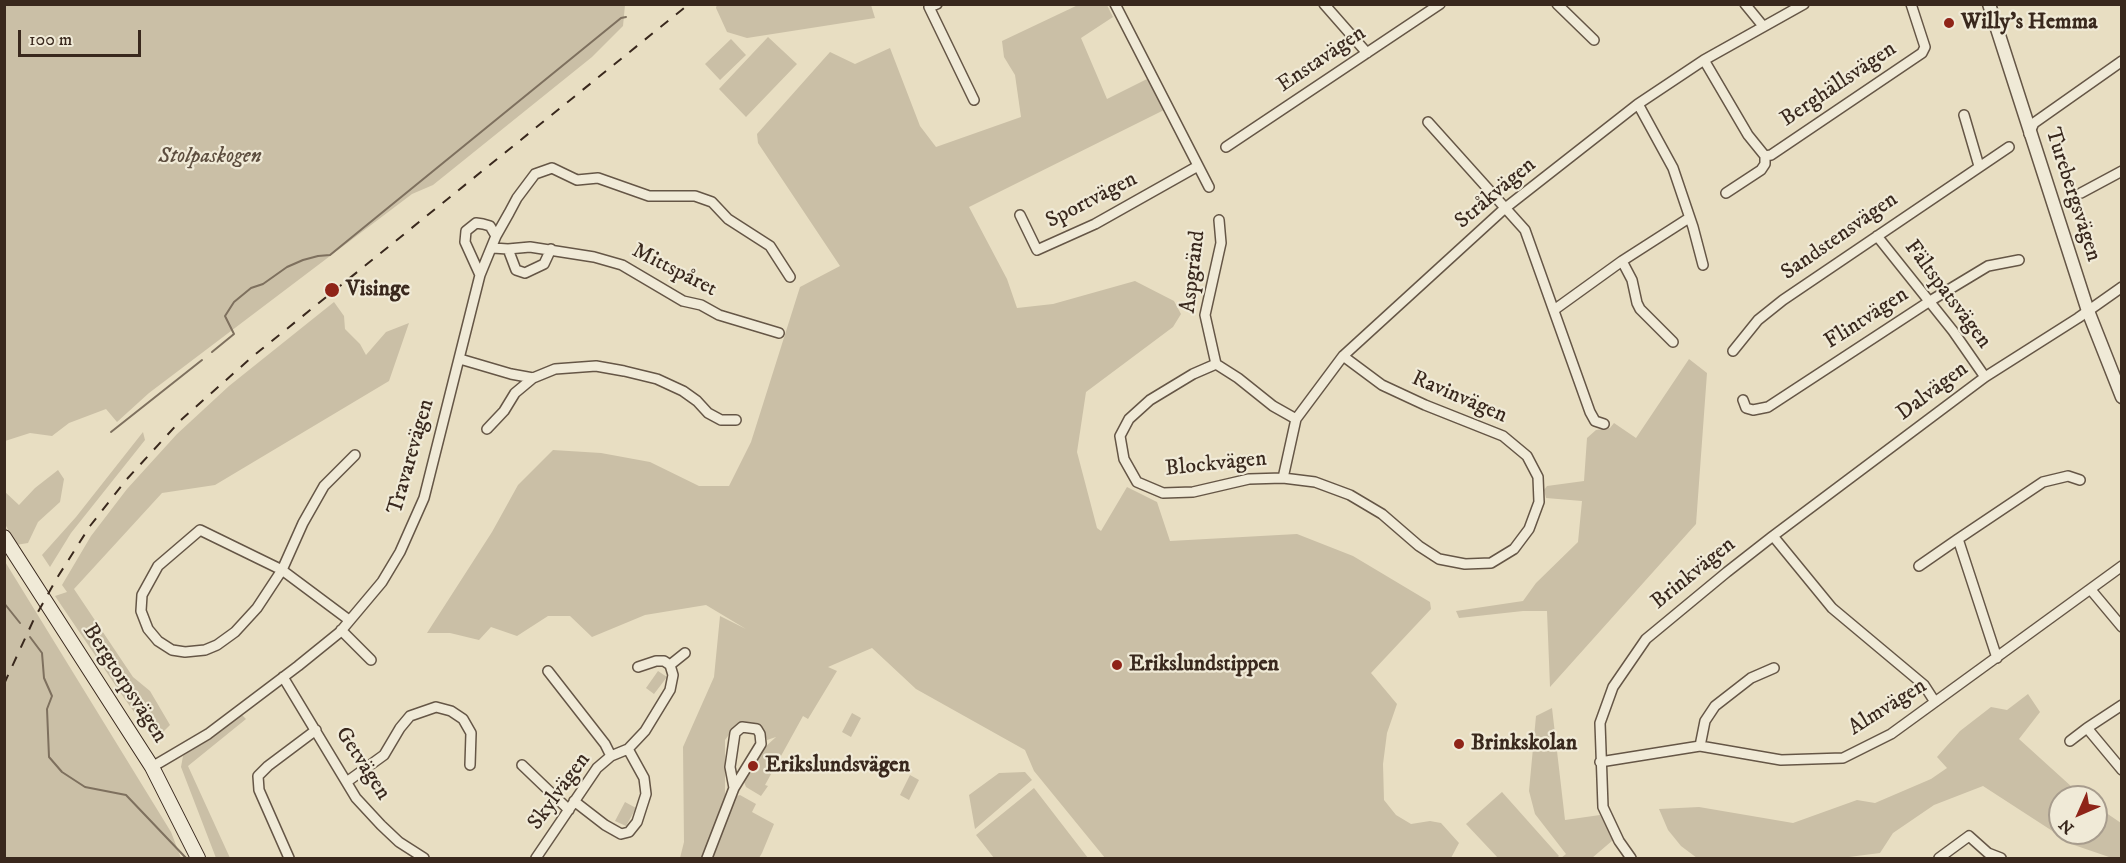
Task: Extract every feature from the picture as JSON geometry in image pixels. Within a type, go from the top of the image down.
[{"type":"main road","name":"Bergtorpsvägen","points":[[4,537],[152,767],[198,858]]},
{"type":"street","points":[[1115,4],[1154,84],[1209,187]]},
{"type":"street","points":[[1324,4],[1367,53]]},
{"type":"street","name":"Enstavägen","points":[[1226,147],[1440,4]]},
{"type":"street","points":[[1557,4],[1594,40]]},
{"type":"street","points":[[1745,4],[1763,26]]},
{"type":"street","name":"Stråkvägen","points":[[1283,478],[1296,419],[1343,356],[1504,209],[1638,104],[1704,60],[1804,4]]},
{"type":"street","name":"Berghällsvägen","points":[[1726,193],[1761,170],[1766,164],[1765,156],[1771,155],[1922,53],[1925,47],[1911,4]]},
{"type":"street","name":"Turebergsvägen","points":[[1989,4],[2029,134],[2088,311],[2121,397]]},
{"type":"street","points":[[931,5],[974,100]]},
{"type":"street","points":[[1704,60],[1748,135],[1765,156]]},
{"type":"street","points":[[2029,134],[2034,123],[2121,61]]},
{"type":"street","points":[[1638,104],[1672,168],[1698,241],[1703,266]]},
{"type":"street","points":[[1964,115],[1979,166]]},
{"type":"street","points":[[1428,122],[1525,231],[1590,412],[1595,421],[1604,424]]},
{"type":"street","name":"Sandstensvägen","points":[[1733,351],[1751,328],[1766,314],[2009,147]]},
{"type":"street","name":"Sportvägen","points":[[1020,215],[1036,250],[1103,220],[1198,166]]},
{"type":"street","name":"Travarevägen","points":[[152,767],[208,734],[283,677],[341,630],[365,605],[382,582],[400,552],[424,498],[480,275],[496,236],[517,198],[535,174],[552,168],[577,180],[598,178],[649,196],[695,196],[712,202],[728,219],[770,246],[790,277]]},
{"type":"street","points":[[2081,193],[2121,171]]},
{"type":"street","points":[[1554,310],[1622,261],[1689,218]]},
{"type":"street","name":"Aspgränd","points":[[1216,364],[1205,315],[1221,243],[1219,220]]},
{"type":"street","points":[[480,275],[465,242],[466,231],[476,223],[483,224],[490,226],[496,236]]},
{"type":"street","name":"Fältspatsvägen","points":[[1877,236],[1930,301],[1985,377]]},
{"type":"street","name":"Mittspåret","points":[[493,248],[551,249],[621,265],[683,301],[701,305],[719,315],[779,333]]},
{"type":"street","points":[[508,249],[516,270],[525,273],[544,264],[551,249]]},
{"type":"street","name":"Flintvägen","points":[[1743,400],[1746,408],[1753,410],[1768,407],[1930,301],[1988,266],[2019,260]]},
{"type":"street","points":[[1622,261],[1632,279],[1636,303],[1673,342]]},
{"type":"street","name":"Dalvägen","points":[[1773,536],[1985,377],[2088,311],[2121,287]]},
{"type":"street","name":"Ravinvägen","points":[[1283,478],[1315,482],[1350,495],[1382,514],[1419,546],[1439,559],[1465,564],[1491,563],[1514,549],[1529,529],[1539,502],[1538,477],[1527,456],[1503,436],[1382,385],[1343,356]]},
{"type":"street","points":[[460,359],[533,378]]},
{"type":"street","points":[[1216,364],[1273,406],[1296,419]]},
{"type":"street","name":"Blockvägen","points":[[1216,364],[1193,374],[1150,400],[1129,419],[1120,436],[1124,459],[1137,482],[1163,493],[1193,492],[1249,479],[1283,478]]},
{"type":"street","points":[[487,429],[504,411],[513,396],[533,378],[555,369],[596,366],[657,380],[683,391],[697,401],[708,414],[721,420],[736,420]]},
{"type":"street","points":[[511,374],[513,396]]},
{"type":"street","points":[[350,620],[282,570],[200,530],[158,566],[142,595],[141,611],[148,629],[158,641],[172,650],[185,652],[205,650],[217,645],[235,632],[257,608],[282,570],[303,523],[324,486],[355,454]]},
{"type":"street","points":[[1919,566],[2043,482],[2068,476],[2080,480]]},
{"type":"street","points":[[1773,536],[1832,608],[1924,685],[1935,702]]},
{"type":"street","name":"Brinkvägen","points":[[1631,858],[1619,841],[1603,807],[1600,723],[1613,687],[1646,639],[1773,536]]},
{"type":"street","points":[[1958,539],[1996,658]]},
{"type":"street","name":"Almvägen","points":[[1600,762],[1700,746],[1781,760],[1843,758],[1891,734],[2121,566]]},
{"type":"street","points":[[2091,590],[2121,627]]},
{"type":"street","points":[[341,630],[371,660]]},
{"type":"street","points":[[638,667],[656,661],[664,661],[670,665],[685,653]]},
{"type":"street","name":"Skylvägen","points":[[536,858],[597,768],[611,756],[628,749],[645,731],[670,690],[673,675],[670,665]]},
{"type":"street","points":[[1700,746],[1705,721],[1716,706],[1751,678],[1774,668]]},
{"type":"street","points":[[548,671],[611,756]]},
{"type":"street","name":"Getvägen","points":[[283,677],[348,781],[356,798],[399,842],[424,858]]},
{"type":"street","points":[[2070,741],[2121,705]]},
{"type":"street","points":[[348,781],[384,755],[410,716],[436,707],[451,711],[463,719],[471,733],[470,765]]},
{"type":"street","points":[[707,858],[734,788],[761,744],[757,729],[742,727],[735,733],[730,767],[734,788]]},
{"type":"street","points":[[2087,729],[2121,770]]},
{"type":"street","points":[[289,858],[259,790],[258,776],[316,730]]},
{"type":"street","points":[[522,765],[572,805],[621,834],[629,832],[637,822],[646,794],[644,778],[628,749]]},
{"type":"street","points":[[1940,858],[1969,836],[1988,853],[2001,858]]},
{"type":"green space","points":[[717,4],[871,5],[875,18],[747,38],[727,32],[716,8]]},
{"type":"green space","name":"Stolpaskogen","points":[[4,5],[625,5],[623,26],[592,57],[433,185],[412,194],[149,393],[117,422],[106,409],[69,423],[52,436],[30,433],[5,441]]},
{"type":"green space","points":[[1078,5],[1107,5],[1113,17],[1081,38],[1107,99],[1147,79],[1164,110],[969,207],[1007,279],[1017,308],[1053,304],[1135,281],[1174,301],[1181,314],[1173,327],[1086,392],[1077,452],[1097,528],[1101,531],[1127,487],[1157,502],[1170,541],[1297,534],[1353,556],[1430,602],[1431,609],[1371,673],[1397,704],[1387,733],[1383,764],[1384,800],[1396,815],[1411,824],[1430,821],[1441,823],[1459,843],[1451,858],[1105,858],[1034,771],[1025,750],[916,689],[872,648],[828,667],[837,671],[808,719],[803,716],[761,796],[746,787],[744,782],[764,748],[776,737],[767,740],[763,729],[737,724],[725,740],[725,797],[702,858],[680,858],[684,842],[683,747],[714,677],[720,616],[746,629],[706,605],[645,615],[592,637],[570,616],[548,616],[517,636],[491,627],[479,640],[450,633],[427,633],[492,532],[518,485],[553,450],[601,453],[650,462],[699,486],[729,486],[751,442],[800,287],[840,266],[758,143],[757,134],[830,52],[855,64],[890,48],[920,126],[936,147],[1021,117],[1015,75],[1004,57],[1002,41]]},
{"type":"green space","points":[[768,37],[797,64],[746,117],[719,89]]},
{"type":"green space","points":[[731,39],[746,55],[720,80],[705,64]]},
{"type":"green space","points":[[334,302],[344,316],[345,329],[360,344],[366,355],[386,332],[409,323],[389,381],[215,485],[162,493],[74,589],[133,677],[150,691],[170,725],[161,734],[150,734],[55,596],[67,592],[62,585],[91,536],[127,489],[177,434],[229,386]]},
{"type":"green space","points":[[1689,359],[1707,373],[1696,524],[1550,687],[1547,611],[1523,611],[1459,618],[1456,611],[1523,601],[1536,583],[1578,542],[1582,501],[1546,498],[1544,490],[1547,486],[1584,481],[1587,438],[1596,430],[1610,428],[1614,423],[1636,438]]},
{"type":"green space","points":[[143,432],[145,440],[71,533],[50,567],[42,555],[76,517]]},
{"type":"green space","points":[[58,470],[64,479],[60,502],[38,522],[28,543],[16,545],[5,524],[4,491],[19,505],[35,488]]},
{"type":"green space","points":[[4,560],[171,832],[181,858],[5,858]]},
{"type":"green space","points":[[658,671],[667,677],[654,694],[646,688]]},
{"type":"green space","points":[[2028,694],[2040,712],[2019,739],[2070,785],[2048,785],[2048,828],[1983,786],[1934,805],[1893,833],[1880,853],[1841,858],[1697,858],[1681,846],[1668,830],[1659,809],[1699,807],[1793,823],[1857,800],[1875,803],[1931,779],[1947,768],[1937,757],[1960,731],[1991,707],[2007,710]]},
{"type":"green space","points":[[1552,708],[1565,820],[1600,815],[1613,840],[1592,858],[1561,858],[1566,854],[1535,814],[1529,791],[1536,716]]},
{"type":"green space","points":[[852,713],[861,718],[851,737],[842,732]]},
{"type":"green space","points":[[242,715],[246,719],[188,766],[230,858],[216,858],[181,767],[183,756]]},
{"type":"green space","points":[[1025,772],[1032,780],[975,829],[969,795],[999,773]]},
{"type":"green space","points":[[910,775],[919,780],[909,800],[900,795]]},
{"type":"green space","points":[[1034,788],[1088,858],[994,858],[976,835]]},
{"type":"green space","points":[[1502,792],[1559,856],[1557,858],[1498,858],[1466,824]]},
{"type":"green space","points":[[740,795],[756,804],[752,812],[774,824],[762,853],[759,858],[711,858],[731,807]]},
{"type":"green space","points":[[625,802],[636,808],[626,826],[615,821]]},
{"type":"green space","points":[[2108,814],[2121,823],[2121,857],[2109,857],[2074,845],[2108,845]]},
{"type":"waterway","points":[[212,352],[234,334],[225,316],[234,302],[251,288],[263,284],[287,267],[303,260],[330,255],[621,18],[626,17]]},
{"type":"waterway","points":[[111,432],[202,360]]},
{"type":"waterway","points":[[4,603],[20,623]]},
{"type":"waterway","points":[[30,637],[42,653],[44,678],[52,696],[47,709],[49,757],[62,772],[85,787],[126,795],[186,858]]},
{"type":"railway","points":[[4,684],[34,619],[90,526],[126,480],[182,419],[252,357],[689,4]]},
{"type":"place","name":"Willy's Hemma","points":[[1949,23]]},
{"type":"place","name":"Visinge","points":[[332,290]]},
{"type":"place","name":"Erikslundstippen","points":[[1117,665]]},
{"type":"place","name":"Brinkskolan","points":[[1459,744]]},
{"type":"place","name":"Erikslundsvägen","points":[[753,766]]}]
